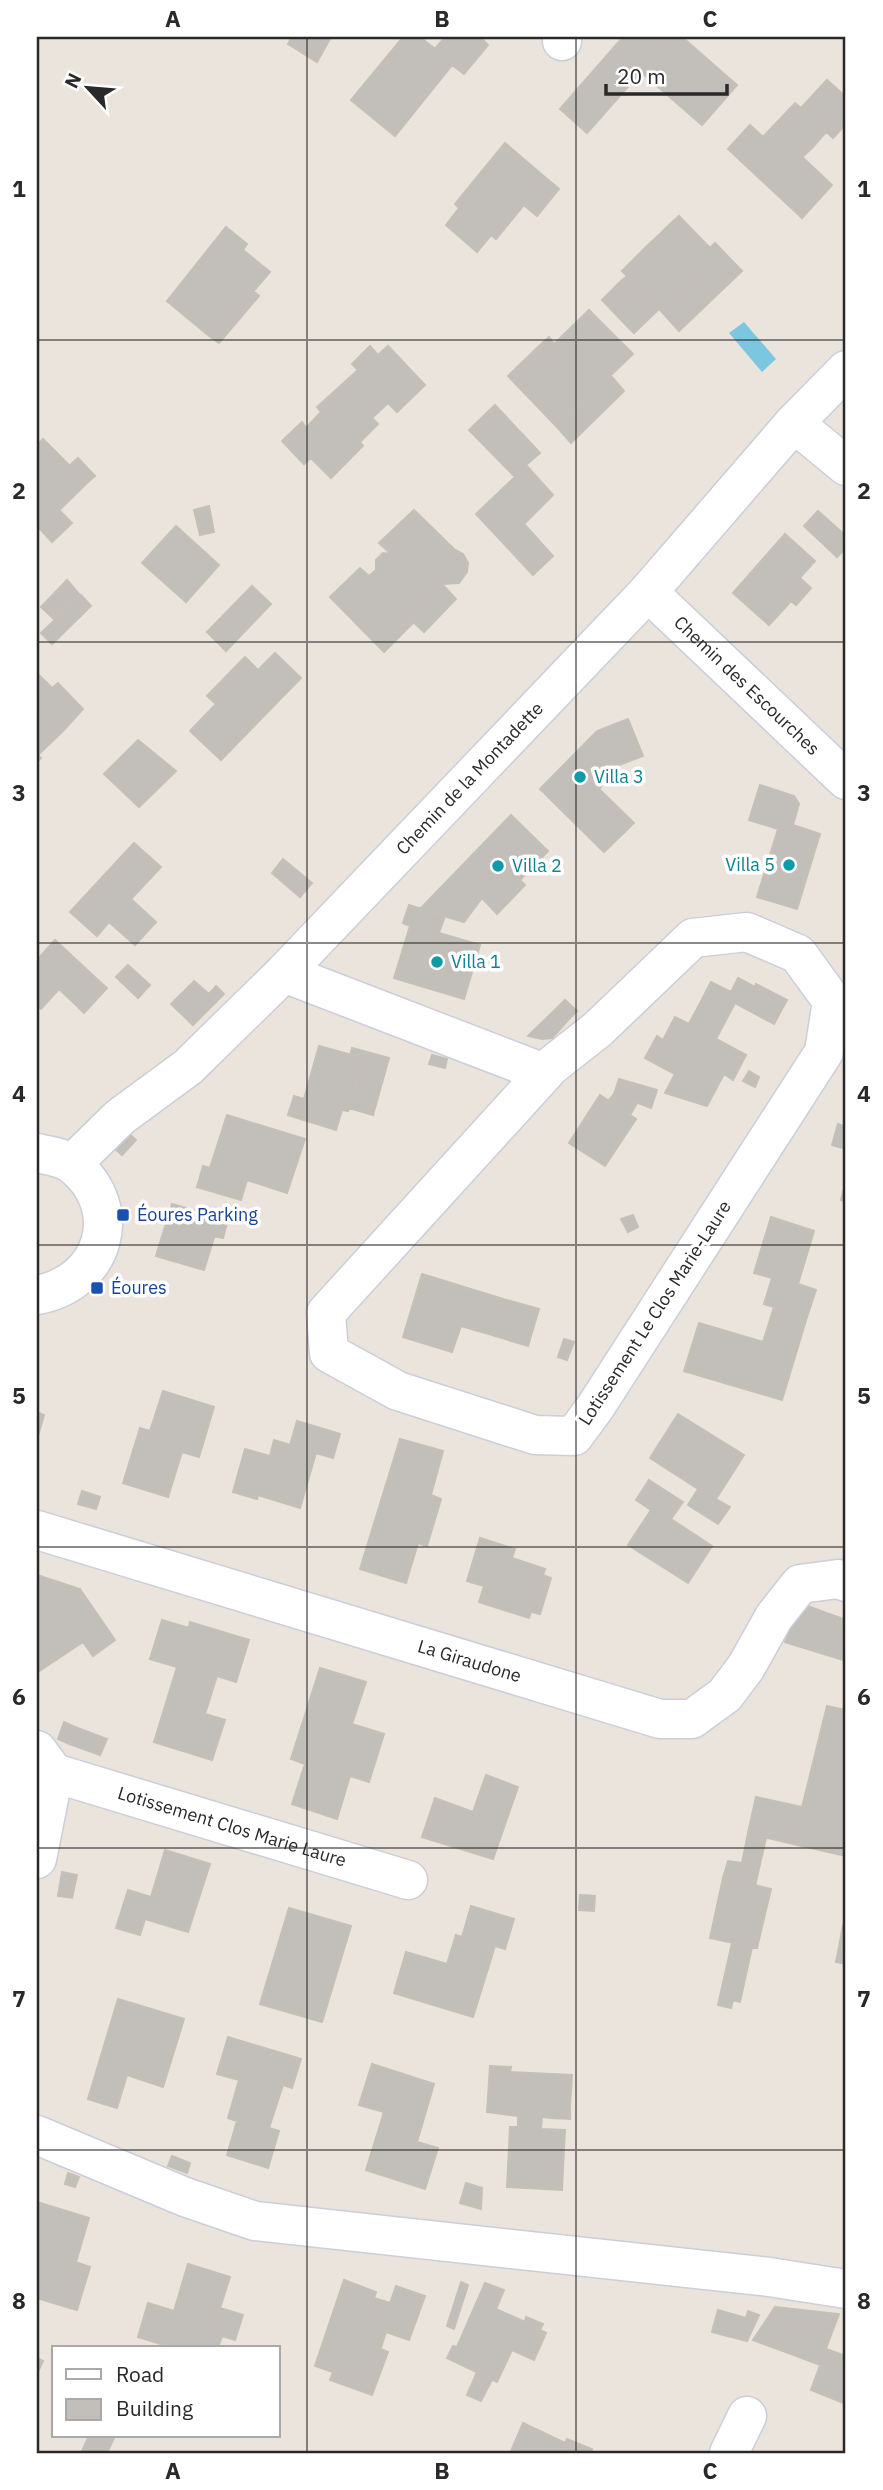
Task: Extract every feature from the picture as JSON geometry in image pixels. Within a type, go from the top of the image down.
[{"type":"street","name":"Chemin de la Montadette","points":[[54,1159],[188,1067],[284,974],[648,592],[794,423],[846,370]]},
{"type":"street","points":[[794,423],[846,466]]},
{"type":"street","name":"Chemin des Escourches","points":[[648,592],[846,780]]},
{"type":"street","name":"Lotissement Le Clos Marie-Laure","points":[[747,932],[798,954],[832,1001],[824,1052],[574,1436],[535,1435],[398,1391],[329,1353],[326,1312],[544,1073],[598,1029],[693,938],[747,932]]},
{"type":"street","points":[[284,974],[544,1073]]},
{"type":"street","points":[[37,1295],[67,1285],[85,1271],[96,1254],[104,1233],[104,1214],[91,1185],[54,1159]]},
{"type":"street","name":"La Giraudone","points":[[37,1530],[660,1719],[692,1719],[725,1695],[746,1667],[774,1617],[800,1584],[838,1579],[846,1582]]},
{"type":"street","points":[[37,1859],[45,1762]]},
{"type":"street","name":"Lotissement Clos Marie Laure","points":[[45,1762],[408,1880]]},
{"type":"street","points":[[37,2135],[185,2197],[255,2221],[769,2277],[846,2289]]},
{"type":"street","points":[[729,2453],[747,2416]]},
{"type":"water","points":[[744,322],[776,359],[762,372],[729,333]]},
{"type":"building","points":[[292,37],[331,37],[317,62],[288,44]]},
{"type":"building","points":[[403,37],[420,37],[435,49],[445,37],[480,37],[488,45],[464,74],[452,65],[395,136],[351,100]]},
{"type":"building","points":[[623,37],[656,37],[666,45],[673,37],[682,37],[737,85],[702,125],[641,72],[587,133],[560,109]]},
{"type":"building","points":[[656,37],[673,37],[666,45]]},
{"type":"building","points":[[827,80],[846,97],[846,129],[823,109],[813,119],[826,132],[812,148],[807,144],[799,154],[832,185],[802,218],[728,149],[750,125],[763,137],[795,103],[801,108]]},
{"type":"building","points":[[823,109],[844,126],[833,138],[813,119]]},
{"type":"building","points":[[505,143],[546,178],[496,239],[491,235],[477,252],[446,225],[459,208],[455,204]]},
{"type":"building","points":[[807,144],[812,148],[802,157],[799,154]]},
{"type":"building","points":[[546,178],[559,189],[537,216],[524,205]]},
{"type":"building","points":[[679,216],[710,248],[715,243],[742,271],[679,331],[661,311],[709,267],[669,225]]},
{"type":"building","points":[[669,225],[709,267],[661,311],[622,271],[648,245],[652,250],[663,239],[659,235]]},
{"type":"building","points":[[226,227],[247,244],[243,250],[270,272],[253,292],[248,287],[208,335],[167,301]]},
{"type":"building","points":[[659,235],[663,239],[652,250],[648,245]]},
{"type":"building","points":[[627,276],[659,309],[634,333],[626,325],[645,307],[621,281]]},
{"type":"building","points":[[621,281],[645,307],[626,325],[602,300]]},
{"type":"building","points":[[248,287],[259,296],[219,343],[208,335]]},
{"type":"building","points":[[589,310],[633,354],[557,427],[508,376],[537,348],[549,360],[558,350],[553,345]]},
{"type":"building","points":[[549,337],[558,350],[549,360],[537,348]]},
{"type":"building","points":[[370,346],[378,355],[388,346],[425,385],[397,412],[388,403],[372,418],[378,424],[360,442],[363,446],[331,478],[311,458],[304,464],[282,441],[302,422],[306,428],[321,412],[317,407],[358,370],[352,364]]},
{"type":"building","points":[[611,376],[624,391],[571,443],[557,427]]},
{"type":"building","points":[[495,405],[540,453],[526,465],[553,495],[524,524],[553,556],[533,575],[476,514],[515,477],[469,430]]},
{"type":"building","points":[[43,439],[87,483],[40,529],[37,526],[37,445]]},
{"type":"building","points":[[78,458],[95,476],[87,483],[69,466]]},
{"type":"building","points":[[209,506],[214,532],[200,535],[194,510]]},
{"type":"building","points":[[59,510],[72,523],[52,542],[40,529]]},
{"type":"building","points":[[414,510],[454,549],[463,554],[468,563],[467,572],[459,583],[442,584],[409,618],[413,623],[384,652],[330,597],[360,568],[369,576],[376,570],[376,560],[383,553],[391,554],[379,543]]},
{"type":"building","points":[[818,511],[846,536],[846,548],[837,557],[804,526]]},
{"type":"building","points":[[176,526],[219,565],[186,602],[142,563]]},
{"type":"building","points":[[785,534],[815,561],[784,595],[791,601],[769,625],[733,593]]},
{"type":"building","points":[[800,578],[811,588],[796,605],[784,595]]},
{"type":"building","points":[[67,580],[79,594],[54,619],[41,607]]},
{"type":"building","points":[[442,584],[456,599],[424,632],[409,618]]},
{"type":"building","points":[[252,586],[271,604],[226,651],[207,632]]},
{"type":"building","points":[[81,595],[91,606],[52,644],[41,633]]},
{"type":"building","points":[[275,653],[301,678],[221,760],[190,731],[216,704],[207,696],[245,657],[258,670]]},
{"type":"building","points":[[38,674],[52,688],[58,683],[83,709],[64,730],[37,702]]},
{"type":"building","points":[[37,702],[64,730],[38,755],[41,758],[37,762]]},
{"type":"building","name":"Villa 3","points":[[628,719],[643,756],[619,765],[599,789],[634,823],[604,852],[540,789],[597,731]]},
{"type":"building","points":[[138,740],[176,771],[139,807],[104,774]]},
{"type":"building","name":"Villa 5","points":[[760,785],[794,796],[799,804],[793,825],[820,834],[797,909],[757,897],[778,829],[749,820]]},
{"type":"building","name":"Villa 2","points":[[511,815],[548,851],[520,880],[525,885],[497,914],[482,898],[464,922],[420,909]]},
{"type":"building","points":[[134,843],[161,867],[131,899],[156,922],[135,945],[109,922],[97,936],[70,912]]},
{"type":"building","points":[[283,859],[312,883],[300,897],[272,873]]},
{"type":"building","name":"Villa 1","points":[[409,905],[445,916],[439,933],[480,945],[464,999],[394,978],[410,926],[403,923]]},
{"type":"building","points":[[55,940],[98,980],[75,1004],[59,989],[41,1009],[37,1006],[37,960]]},
{"type":"building","points":[[128,965],[150,985],[138,998],[116,977]]},
{"type":"building","points":[[738,978],[787,1000],[774,1024],[735,1003],[716,1039],[746,1055],[733,1080],[724,1074],[707,1106],[665,1093],[675,1074],[645,1058],[657,1036],[663,1040],[675,1017],[689,1024],[711,982],[731,992]]},
{"type":"building","points":[[98,980],[107,988],[84,1013],[75,1004]]},
{"type":"building","points":[[194,981],[217,1001],[193,1025],[171,1004]]},
{"type":"building","points":[[216,986],[224,994],[217,1001],[209,994]]},
{"type":"building","points":[[565,1000],[577,1011],[570,1018],[559,1006]]},
{"type":"building","points":[[559,1006],[570,1018],[552,1038],[528,1036]]},
{"type":"building","points":[[319,1046],[363,1058],[348,1111],[342,1110],[336,1130],[288,1115],[294,1096],[304,1099]]},
{"type":"building","points":[[352,1048],[389,1058],[373,1115],[349,1108],[363,1058],[350,1055]]},
{"type":"building","points":[[432,1055],[447,1059],[445,1068],[429,1064]]},
{"type":"building","points":[[749,1071],[759,1077],[755,1087],[743,1081]]},
{"type":"building","points":[[619,1079],[657,1090],[651,1108],[614,1094]]},
{"type":"building","points":[[614,1094],[637,1103],[630,1115],[608,1101]]},
{"type":"building","points":[[600,1095],[636,1119],[605,1166],[569,1143]]},
{"type":"building","points":[[227,1115],[305,1139],[287,1193],[247,1180],[241,1200],[197,1187],[203,1166],[210,1168]]},
{"type":"building","points":[[838,1124],[846,1127],[846,1149],[832,1145]]},
{"type":"building","points":[[125,1130],[136,1140],[122,1155],[111,1145]]},
{"type":"building","points":[[846,1181],[846,1202],[841,1200]]},
{"type":"building","points":[[172,1204],[220,1218],[204,1270],[156,1256]]},
{"type":"building","points":[[633,1215],[638,1227],[628,1232],[621,1219]]},
{"type":"building","points":[[771,1217],[814,1231],[798,1284],[816,1290],[807,1317],[764,1304],[772,1278],[754,1273]]},
{"type":"building","points":[[219,1220],[227,1223],[223,1238],[214,1236]]},
{"type":"building","points":[[422,1274],[503,1299],[492,1335],[461,1326],[452,1352],[403,1337]]},
{"type":"building","points":[[503,1299],[539,1309],[528,1346],[492,1335]]},
{"type":"building","points":[[774,1307],[807,1317],[782,1400],[684,1371],[699,1323],[763,1342]]},
{"type":"building","points":[[564,1339],[574,1342],[567,1360],[558,1357]]},
{"type":"building","points":[[163,1391],[214,1407],[199,1457],[182,1452],[168,1497],[123,1483],[140,1428],[150,1431]]},
{"type":"building","points":[[37,1412],[44,1415],[37,1439]]},
{"type":"building","points":[[678,1414],[744,1455],[716,1499],[730,1507],[718,1524],[688,1505],[698,1489],[650,1458]]},
{"type":"building","points":[[297,1421],[340,1434],[333,1458],[316,1453],[300,1508],[258,1495],[257,1499],[233,1492],[245,1449],[270,1456],[274,1440],[290,1445]]},
{"type":"building","points":[[400,1439],[443,1451],[431,1495],[441,1499],[427,1546],[418,1543],[406,1583],[360,1569]]},
{"type":"building","points":[[649,1480],[683,1502],[671,1519],[712,1546],[688,1583],[628,1545],[651,1510],[636,1500]]},
{"type":"building","points":[[82,1491],[100,1497],[96,1509],[78,1504]]},
{"type":"building","points":[[480,1538],[515,1549],[512,1558],[545,1569],[529,1618],[479,1602],[484,1586],[467,1581]]},
{"type":"building","points":[[37,1575],[80,1589],[115,1640],[93,1656],[83,1642],[38,1672]]},
{"type":"building","points":[[543,1575],[551,1578],[540,1614],[532,1612]]},
{"type":"building","points":[[799,1603],[846,1620],[846,1661],[785,1642]]},
{"type":"building","points":[[162,1620],[189,1628],[190,1622],[249,1640],[236,1682],[217,1676],[205,1714],[225,1720],[212,1760],[154,1742],[177,1667],[150,1659]]},
{"type":"building","points":[[320,1668],[366,1682],[352,1724],[384,1734],[369,1782],[350,1776],[337,1819],[292,1804],[305,1764],[291,1759]]},
{"type":"building","points":[[827,1706],[846,1710],[846,1856],[793,1844]]},
{"type":"building","points":[[64,1722],[75,1727],[69,1744],[58,1739]]},
{"type":"building","points":[[75,1727],[107,1739],[100,1755],[69,1744]]},
{"type":"building","points":[[486,1775],[518,1787],[493,1859],[422,1837],[435,1798],[473,1812]]},
{"type":"building","points":[[756,1797],[802,1807],[793,1844],[748,1833]]},
{"type":"building","points":[[748,1833],[766,1838],[755,1886],[723,1878],[728,1861],[742,1863]]},
{"type":"building","points":[[165,1850],[210,1864],[188,1932],[145,1919],[140,1935],[116,1928],[128,1890],[151,1897]]},
{"type":"building","points":[[62,1872],[77,1875],[72,1898],[58,1896]]},
{"type":"building","points":[[723,1878],[771,1889],[757,1948],[710,1938]]},
{"type":"building","points":[[580,1895],[595,1896],[594,1911],[579,1910]]},
{"type":"building","points":[[471,1906],[514,1919],[505,1949],[495,1946],[473,2017],[394,1993],[406,1952],[447,1964],[456,1935],[462,1937]]},
{"type":"building","points":[[289,1908],[351,1926],[322,2022],[260,2004]]},
{"type":"building","points":[[843,1925],[846,1925],[846,1949],[839,1947]]},
{"type":"building","points":[[732,1943],[752,1947],[740,2002],[733,2000],[731,2008],[718,2005]]},
{"type":"building","points":[[839,1947],[846,1949],[846,1964],[836,1962]]},
{"type":"building","points":[[118,1999],[184,2019],[163,2087],[127,2075],[117,2108],[88,2099]]},
{"type":"building","points":[[228,2037],[301,2059],[292,2088],[283,2085],[269,2128],[279,2131],[268,2168],[227,2155],[237,2121],[228,2118],[239,2080],[217,2074]]},
{"type":"building","points":[[372,2064],[434,2084],[417,2142],[438,2148],[425,2189],[366,2170],[384,2112],[359,2105]]},
{"type":"building","points":[[490,2066],[511,2067],[510,2072],[572,2075],[570,2106],[552,2106],[551,2118],[542,2117],[541,2129],[565,2130],[563,2169],[544,2168],[544,2189],[507,2187],[510,2127],[518,2127],[518,2116],[487,2112]]},
{"type":"building","points":[[552,2106],[570,2106],[570,2119],[551,2118]]},
{"type":"building","points":[[172,2156],[190,2163],[187,2173],[168,2166]]},
{"type":"building","points":[[544,2168],[563,2169],[562,2190],[544,2189]]},
{"type":"building","points":[[68,2173],[79,2177],[75,2187],[65,2184]]},
{"type":"building","points":[[466,2183],[482,2188],[481,2209],[460,2203]]},
{"type":"building","points":[[37,2202],[89,2218],[63,2306],[37,2298]]},
{"type":"building","points":[[75,2262],[90,2267],[77,2310],[63,2306]]},
{"type":"building","points":[[188,2264],[230,2277],[212,2333],[222,2336],[219,2346],[167,2346],[138,2337],[148,2303],[174,2311]]},
{"type":"building","points":[[344,2280],[376,2292],[371,2307],[387,2312],[396,2286],[425,2296],[409,2340],[386,2332],[369,2385],[315,2366]]},
{"type":"building","points":[[461,2282],[468,2285],[454,2329],[447,2326]]},
{"type":"building","points":[[485,2283],[504,2290],[496,2309],[525,2322],[526,2317],[543,2324],[540,2330],[546,2333],[534,2360],[512,2350],[497,2382],[447,2358],[453,2346],[457,2347]]},
{"type":"building","points":[[374,2298],[390,2303],[387,2312],[371,2307]]},
{"type":"building","points":[[775,2307],[839,2314],[831,2335],[806,2326],[789,2324],[780,2350],[753,2340]]},
{"type":"building","points":[[220,2308],[243,2315],[235,2340],[212,2333]]},
{"type":"building","points":[[718,2310],[746,2318],[748,2311],[759,2315],[747,2341],[712,2332]]},
{"type":"building","points":[[789,2324],[806,2326],[831,2335],[820,2365],[780,2350]]},
{"type":"building","points":[[381,2349],[388,2352],[372,2395],[330,2380],[333,2372],[369,2385]]},
{"type":"building","points":[[826,2349],[846,2356],[846,2404],[811,2390]]},
{"type":"building","points":[[37,2358],[43,2361],[37,2374]]},
{"type":"building","points":[[477,2372],[492,2380],[481,2401],[467,2395]]},
{"type":"building","points":[[523,2423],[565,2443],[567,2439],[592,2449],[591,2453],[511,2451]]},
{"type":"building","points":[[88,2438],[114,2438],[107,2453],[81,2453]]},
{"type":"place","name":"Villa 3","points":[[580,777]]},
{"type":"place","name":"Villa 5","points":[[789,865]]},
{"type":"place","name":"Villa 2","points":[[498,866]]},
{"type":"place","name":"Villa 1","points":[[437,962]]},
{"type":"place","name":"Éoures Parking","points":[[123,1215]]},
{"type":"place","name":"Éoures","points":[[97,1288]]}]
